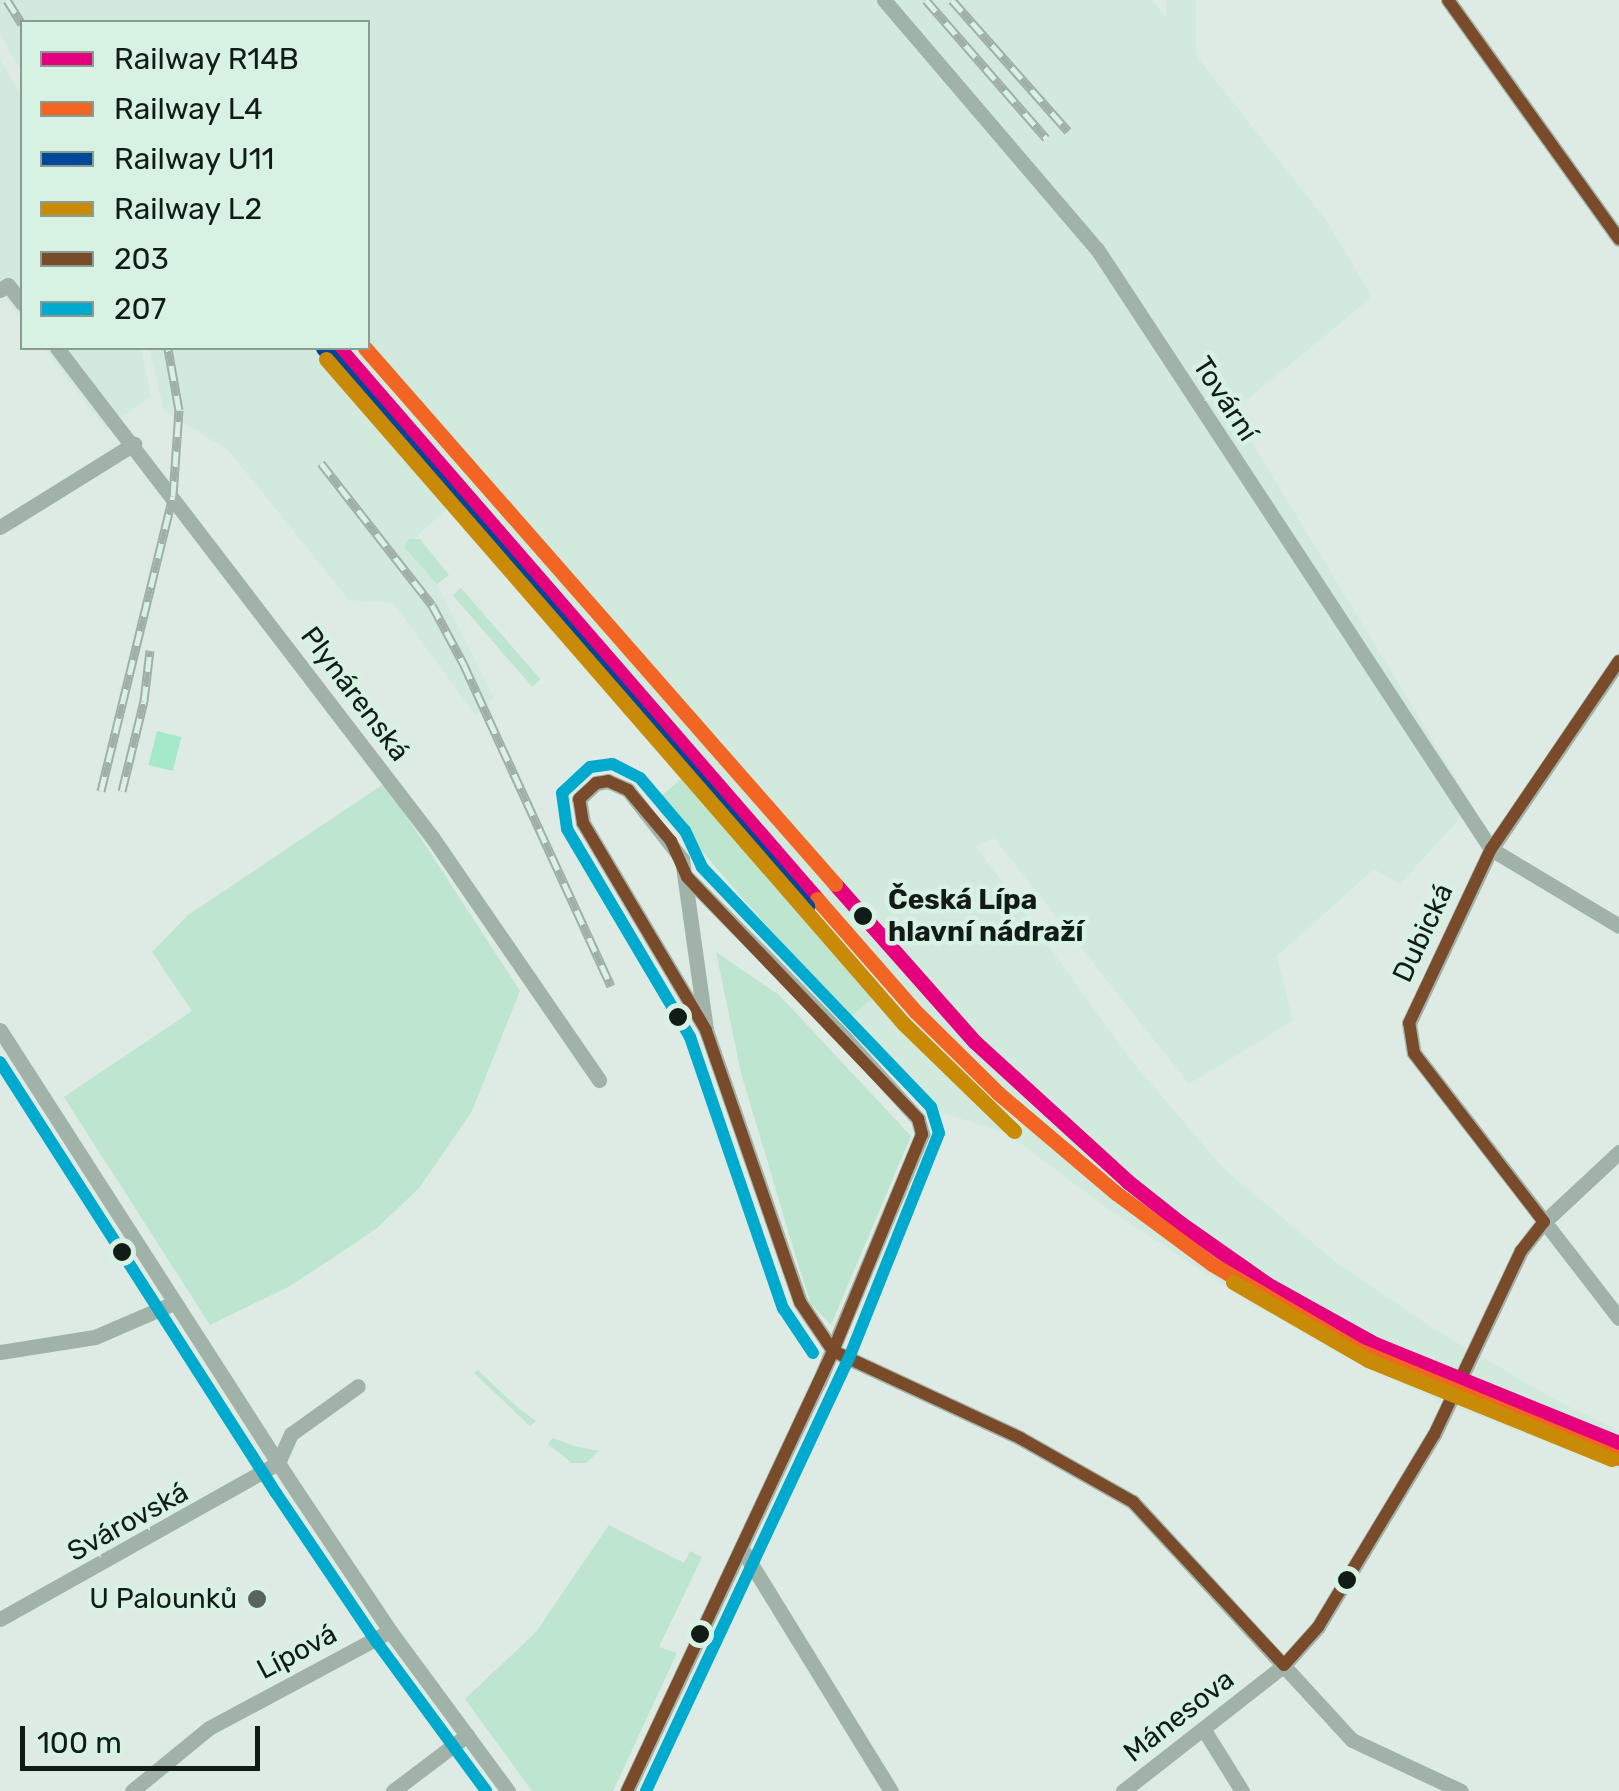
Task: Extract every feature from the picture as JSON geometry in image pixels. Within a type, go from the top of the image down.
[{"type":"street","name":"Tovární","points":[[884,0],[1096,249],[1491,849]]},
{"type":"street","points":[[1448,0],[1619,239]]},
{"type":"street","name":"Plynárenská","points":[[60,350],[432,837],[599,1080]]},
{"type":"street","points":[[0,528],[134,444]]},
{"type":"street","name":"Dubická","points":[[1619,661],[1491,849],[1408,1023],[1414,1052],[1619,1318]]},
{"type":"street","points":[[706,1030],[687,877],[671,841],[628,790],[608,781],[584,790],[578,810],[583,823],[706,1030],[800,1302],[833,1351],[1020,1438],[1133,1502],[1352,1740],[1414,1773],[1461,1791]]},
{"type":"street","points":[[1491,849],[1619,926]]},
{"type":"street","points":[[627,1791],[833,1351],[922,1134],[918,1119],[778,966],[687,877]]},
{"type":"street","points":[[0,1030],[5,1048],[278,1463],[390,1630],[508,1791]]},
{"type":"street","name":"Mánesova","points":[[1122,1791],[1284,1666],[1318,1626],[1434,1435],[1521,1251],[1544,1222],[1619,1152]]},
{"type":"street","points":[[0,1334],[5,1351],[95,1337],[174,1302]]},
{"type":"street","points":[[278,1463],[291,1434],[358,1386]]},
{"type":"street","name":"Svárovská","points":[[0,1619],[278,1463]]},
{"type":"street","points":[[742,1549],[891,1791]]},
{"type":"street","name":"Lípová","points":[[132,1791],[209,1728],[390,1630]]},
{"type":"street","points":[[1204,1730],[1242,1791]]},
{"type":"street","points":[[393,1791],[467,1735]]},
{"type":"shaded area","points":[[0,0],[1152,0],[1326,220],[1372,297],[1233,411],[1472,805],[1400,884],[1374,869],[1277,956],[1293,1021],[1189,1084],[994,838],[976,846],[1131,1060],[1224,1169],[1337,1263],[1437,1331],[1563,1404],[1619,1430],[1619,1470],[1438,1400],[1353,1361],[1254,1305],[1104,1206],[1008,1134],[940,1112],[917,1094],[849,1017],[872,996],[573,652],[453,504],[404,547],[437,584],[494,698],[476,716],[393,603],[349,600],[228,450],[164,411],[149,350],[370,350],[370,20],[20,20],[20,69],[0,34]]},
{"type":"shaded area","points":[[1166,0],[1196,0],[1196,197],[1166,197]]},
{"type":"shaded area","points":[[0,59],[20,94],[20,317],[0,290]]},
{"type":"shaded area","points":[[46,350],[141,350],[151,396],[106,429]]},
{"type":"shaded area","points":[[409,539],[420,539],[449,575],[437,584],[404,547]]},
{"type":"shaded area","points":[[461,588],[540,679],[532,687],[453,595]]},
{"type":"shaded area","points":[[157,731],[181,737],[173,771],[149,765]]},
{"type":"shaded area","points":[[682,778],[873,998],[848,1019],[657,800]]},
{"type":"shaded area","points":[[385,783],[520,991],[472,1111],[420,1187],[377,1228],[336,1256],[288,1287],[210,1325],[64,1097],[192,1011],[152,952],[188,915]]},
{"type":"shaded area","points":[[716,952],[779,995],[911,1136],[831,1325],[811,1304],[795,1254],[741,1073]]},
{"type":"shaded area","points":[[478,1370],[536,1421],[530,1426],[474,1373]]},
{"type":"shaded area","points":[[553,1438],[599,1451],[586,1463],[572,1463],[548,1444]]},
{"type":"shaded area","points":[[609,1525],[684,1563],[690,1551],[702,1557],[659,1647],[677,1653],[613,1791],[532,1791],[465,1699],[536,1632]]},
{"type":"railway","points":[[7,0],[20,21]]},
{"type":"railway","points":[[926,0],[1046,138]]},
{"type":"railway","points":[[952,0],[1068,131]]},
{"type":"railway","points":[[101,791],[173,496],[179,410],[168,350]]},
{"type":"railway","points":[[321,463],[432,605],[464,665],[611,986]]},
{"type":"railway","points":[[122,791],[144,701],[150,650]]},
{"type":"rail line","name":"U11","points":[[325,350],[807,906]]},
{"type":"rail line","name":"R14B","points":[[341,350],[817,899]]},
{"type":"rail line","name":"L4","points":[[367,350],[835,884]]},
{"type":"rail line","name":"L2","points":[[326,359],[903,1023],[1014,1131]]},
{"type":"rail line","name":"R14B","points":[[835,884],[975,1042],[1127,1181],[1180,1223],[1267,1284],[1375,1344],[1619,1443]]},
{"type":"rail line","name":"L4","points":[[817,899],[916,1012],[998,1093],[1116,1193],[1212,1264],[1358,1350],[1619,1458]]},
{"type":"rail line","name":"L2","points":[[1233,1282],[1368,1360],[1612,1459]]},
{"type":"transit line","name":"203","points":[[1448,0],[1619,239]]},
{"type":"transit line","name":"203","points":[[1544,1222],[1414,1053],[1409,1023],[1491,849],[1619,661]]},
{"type":"transit line","name":"207","points":[[646,1791],[849,1358],[939,1133],[931,1107],[702,867],[685,831],[640,778],[612,764],[590,767],[562,793],[567,829],[690,1037],[783,1308],[813,1353]]},
{"type":"transit line","name":"203","points":[[608,781],[628,790],[671,841],[687,877],[918,1119],[922,1134],[833,1351],[800,1302],[706,1030],[583,823],[579,799],[596,783],[608,781]]},
{"type":"transit line","name":"207","points":[[0,1062],[276,1493],[376,1641],[486,1791]]},
{"type":"transit line","name":"203","points":[[1284,1665],[1318,1627],[1434,1435],[1521,1251],[1544,1222]]},
{"type":"transit line","name":"203","points":[[833,1351],[1020,1438],[1133,1502],[1284,1665]]},
{"type":"transit line","name":"203","points":[[627,1791],[833,1351]]},
{"type":"place","name":"Česká Lípa hlavní nádraží","points":[[863,916]]},
{"type":"place","name":"U Palounků","points":[[257,1599]]}]
